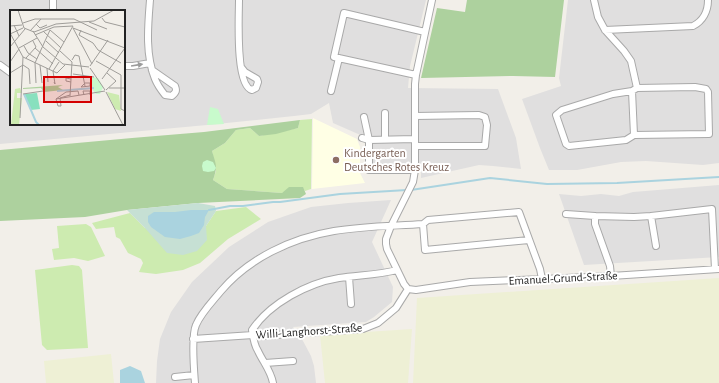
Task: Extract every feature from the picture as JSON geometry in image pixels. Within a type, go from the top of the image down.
[{"type":"street","points":[[53,0],[54,10]]},
{"type":"street","points":[[125,66],[151,66],[175,86],[176,92],[172,96],[164,95],[154,78],[151,66],[147,32],[150,0]]},
{"type":"street","points":[[239,0],[238,41],[241,66]]},
{"type":"street","points":[[408,289],[397,270],[386,244],[386,239],[408,193],[415,170],[415,84],[432,0]]},
{"type":"street","points":[[594,0],[598,18],[604,30],[624,50],[630,61],[635,89],[634,135]]},
{"type":"street","points":[[604,30],[693,26],[698,24],[706,14],[708,0]]},
{"type":"street","points":[[416,75],[334,57],[344,13],[425,32]]},
{"type":"street","points":[[331,91],[339,58]]},
{"type":"street","points":[[0,65],[10,72]]},
{"type":"street","points":[[695,87],[706,89],[708,92],[709,134],[634,135],[626,140],[569,146],[566,144],[556,115],[562,110],[613,94],[635,89],[695,87]]},
{"type":"street","points":[[385,114],[385,139]]},
{"type":"street","points":[[365,139],[486,146],[486,117],[479,115],[415,116]]},
{"type":"street","points":[[364,118],[369,170],[415,170]]},
{"type":"street","points":[[566,214],[634,217],[712,209],[717,269]]},
{"type":"street","points":[[195,383],[193,339],[195,326],[202,315],[225,286],[252,263],[288,243],[319,234],[347,229],[422,224],[428,220],[519,212],[540,269],[542,279]]},
{"type":"street","points":[[595,216],[595,224],[610,266],[611,276]]},
{"type":"street","points":[[651,216],[656,246]]},
{"type":"street","points":[[422,224],[425,250],[529,240]]},
{"type":"street","name":"Emanuel-Grund-Straße","points":[[408,289],[416,290],[470,282],[611,276],[717,269]]},
{"type":"street","points":[[273,383],[272,378],[257,350],[252,330],[257,322],[267,312],[309,286],[326,281],[397,270]]},
{"type":"street","points":[[349,277],[351,304]]},
{"type":"street","name":"Willi-Langhorst-Straße","points":[[193,339],[363,329],[378,323],[396,308],[408,289]]},
{"type":"street","points":[[264,363],[293,361]]},
{"type":"street","points":[[175,377],[194,375]]},
{"type":"shaded area","points":[[0,0],[426,0],[410,66],[408,88],[498,89],[516,138],[521,169],[479,165],[421,178],[421,167],[372,166],[372,137],[365,137],[333,123],[329,103],[311,114],[0,144]]},
{"type":"shaded area","points":[[568,0],[719,0],[719,163],[703,165],[646,161],[621,162],[577,170],[549,170],[522,99],[561,86],[559,78]]},
{"type":"shaded area","name":"Kindergarten Deutsches Rotes Kreuz","points":[[313,118],[357,139],[360,147],[360,173],[365,183],[312,189]]},
{"type":"shaded area","points":[[719,185],[719,257],[584,265],[559,194],[581,196],[601,194],[619,196],[633,192]]},
{"type":"shaded area","points":[[391,200],[372,242],[393,287],[392,302],[366,322],[293,327],[311,356],[316,383],[156,383],[160,339],[171,312],[192,282],[229,247],[268,222],[311,207]]},
{"type":"shaded area","points":[[198,203],[215,206],[216,211],[206,226],[207,240],[197,251],[183,255],[167,253],[127,210]]},
{"type":"shaded area","points":[[719,278],[719,383],[413,383],[417,298]]},
{"type":"shaded area","points":[[412,329],[408,383],[325,383],[320,335]]},
{"type":"shaded area","points":[[111,354],[114,383],[46,383],[44,361]]},
{"type":"green space","points":[[467,0],[564,0],[555,77],[513,76],[421,78],[437,8],[465,12]]},
{"type":"green space","points":[[210,107],[218,109],[224,124],[207,125]]},
{"type":"green space","points":[[312,119],[311,189],[305,191],[302,187],[282,193],[227,189],[213,180],[216,171],[212,151],[225,143],[236,130],[250,128],[259,136],[298,128],[300,120]]},
{"type":"green space","points":[[300,120],[298,128],[276,134],[259,136],[250,128],[236,130],[225,143],[212,151],[216,166],[216,172],[213,180],[227,189],[282,193],[289,187],[303,187],[306,194],[300,198],[198,203],[127,210],[85,217],[0,221],[0,150],[204,132]]},
{"type":"green space","points":[[207,160],[213,162],[216,168],[214,171],[203,171],[203,162]]},
{"type":"green space","points":[[246,207],[261,219],[228,239],[200,263],[183,270],[156,274],[139,272],[143,263],[141,259],[128,253],[120,239],[116,237],[114,227],[96,229],[92,223],[130,213],[145,228],[206,226],[216,211]]},
{"type":"green space","points":[[86,224],[91,227],[105,256],[88,261],[74,258],[54,260],[52,249],[59,248],[57,226]]},
{"type":"green space","points":[[72,265],[79,266],[82,270],[88,348],[47,350],[42,345],[35,270]]},
{"type":"water","points":[[209,210],[205,217],[204,225],[199,233],[191,236],[180,239],[165,237],[151,227],[148,222],[148,216],[154,212]]},
{"type":"water","points":[[130,366],[141,371],[145,383],[120,383],[120,370]]},
{"type":"waterway","points":[[411,190],[490,178],[547,184],[617,183],[719,177]]},
{"type":"waterway","points":[[209,210],[230,206],[280,202],[340,194],[407,190]]},
{"type":"place","name":"Kindergarten Deutsches Rotes Kreuz","points":[[336,160]]}]
